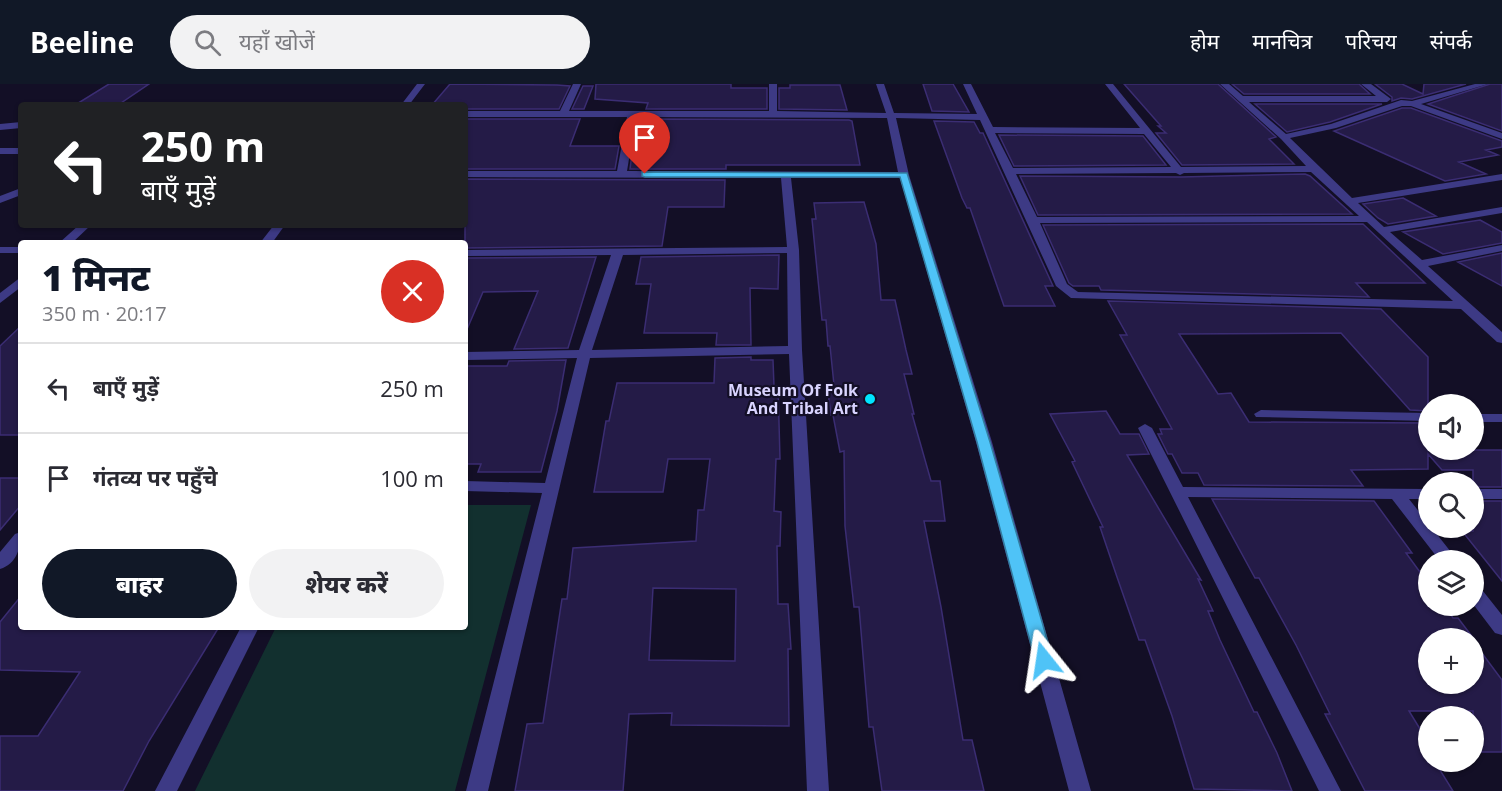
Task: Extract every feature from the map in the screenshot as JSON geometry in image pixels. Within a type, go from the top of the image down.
[{"type":"street","points":[[407,102],[421,84]]},
{"type":"street","points":[[563,115],[577,84]]},
{"type":"street","points":[[773,84],[773,114]]},
{"type":"street","points":[[880,84],[891,116],[904,175],[984,442],[1080,791]]},
{"type":"street","points":[[967,84],[1033,219],[1062,286],[1075,295],[1466,306]]},
{"type":"street","points":[[1109,84],[1180,172]]},
{"type":"street","points":[[1224,84],[1284,137],[1314,169],[1499,333]]},
{"type":"street","points":[[1365,84],[1386,98],[1412,104],[1502,136]]},
{"type":"street","points":[[1412,104],[1484,84]]},
{"type":"street","points":[[1241,99],[1386,98]]},
{"type":"street","points":[[1284,137],[1333,126],[1401,103]]},
{"type":"street","points":[[468,114],[982,117]]},
{"type":"street","points":[[622,174],[632,114]]},
{"type":"street","points":[[0,127],[18,125]]},
{"type":"street","points":[[988,130],[1147,131]]},
{"type":"street","points":[[0,151],[18,151]]},
{"type":"street","points":[[1009,171],[1180,172],[1314,169]]},
{"type":"street","points":[[468,174],[904,175]]},
{"type":"street","points":[[786,175],[793,250],[795,350],[818,791]]},
{"type":"street","points":[[1350,201],[1502,177]]},
{"type":"street","points":[[0,200],[18,192]]},
{"type":"street","points":[[1384,230],[1502,210]]},
{"type":"street","points":[[1033,219],[1370,219]]},
{"type":"street","points":[[68,240],[82,228]]},
{"type":"street","points":[[268,240],[278,228]]},
{"type":"street","points":[[1420,264],[1502,248]]},
{"type":"street","points":[[0,250],[18,250]]},
{"type":"street","points":[[468,254],[793,250]]},
{"type":"street","points":[[477,791],[584,355],[618,252]]},
{"type":"street","points":[[0,299],[18,284]]},
{"type":"street","points":[[468,356],[795,350]]},
{"type":"street","points":[[1261,414],[1418,417]]},
{"type":"street","points":[[1484,418],[1502,418]]},
{"type":"street","points":[[1145,428],[1330,791]]},
{"type":"street","points":[[468,486],[551,488]]},
{"type":"street","points":[[1177,492],[1418,494]]},
{"type":"street","points":[[1396,494],[1440,550]]},
{"type":"street","points":[[1484,494],[1502,494]]},
{"type":"street","points":[[0,563],[18,542]]},
{"type":"street","points":[[1484,605],[1502,628]]},
{"type":"street","points":[[166,791],[248,630]]},
{"type":"green space","points":[[468,505],[531,505],[455,791],[195,791],[275,630],[468,630]]},
{"type":"building","points":[[109,84],[149,84],[122,102],[80,102]]},
{"type":"building","points":[[450,84],[570,86],[559,109],[468,109],[468,102],[435,102]]},
{"type":"building","points":[[596,84],[731,84],[731,88],[767,88],[767,109],[646,109],[648,103],[595,99]]},
{"type":"building","points":[[923,84],[953,84],[969,112],[932,111]]},
{"type":"building","points":[[1124,84],[1218,84],[1276,137],[1269,139],[1294,164],[1182,165],[1156,133],[1166,133],[1158,126],[1161,126]]},
{"type":"building","points":[[1232,84],[1359,84],[1370,94],[1244,94]]},
{"type":"building","points":[[1375,84],[1402,84],[1423,94],[1424,84],[1466,84],[1412,99],[1401,98],[1392,101],[1392,97]]},
{"type":"building","points":[[1490,84],[1502,84],[1502,131],[1428,104]]},
{"type":"building","points":[[790,85],[840,85],[847,110],[779,109],[779,88],[790,88]]},
{"type":"building","points":[[583,86],[593,86],[584,109],[572,109]]},
{"type":"building","points":[[1255,104],[1382,104],[1330,122],[1287,132]]},
{"type":"building","points":[[1402,108],[1411,108],[1502,141],[1502,147],[1486,150],[1498,155],[1459,162],[1486,174],[1445,181],[1334,131]]},
{"type":"building","points":[[468,119],[580,119],[570,146],[619,146],[615,169],[468,169]]},
{"type":"building","points":[[644,119],[849,120],[852,121],[860,165],[726,165],[726,169],[630,169],[633,146],[638,142]]},
{"type":"building","points":[[934,121],[974,122],[980,133],[983,133],[1053,286],[1045,286],[1055,306],[1004,306],[970,208],[967,208],[962,198]]},
{"type":"building","points":[[999,135],[1143,136],[1166,165],[1014,166]]},
{"type":"building","points":[[1305,174],[1352,214],[1038,215],[1020,176],[1181,177]]},
{"type":"building","points":[[468,179],[725,180],[724,207],[668,207],[662,246],[468,248],[468,240],[465,240],[465,228],[468,228]]},
{"type":"building","points":[[1403,198],[1436,216],[1388,224],[1363,204]]},
{"type":"building","points":[[864,202],[876,244],[881,300],[895,300],[912,374],[904,374],[914,414],[912,414],[931,481],[940,481],[945,521],[924,521],[963,740],[972,740],[984,791],[882,791],[873,727],[869,727],[859,607],[854,607],[845,526],[844,451],[840,452],[833,415],[831,415],[827,385],[834,385],[826,320],[822,320],[812,219],[816,219],[814,203]]},
{"type":"building","points":[[1480,220],[1502,232],[1502,243],[1443,254],[1403,232]]},
{"type":"building","points":[[1363,224],[1425,283],[1356,283],[1369,297],[1101,290],[1099,286],[1073,286],[1069,283],[1043,225]]},
{"type":"building","points":[[1502,253],[1502,286],[1458,262]]},
{"type":"building","points":[[779,255],[778,289],[750,288],[751,345],[716,345],[717,333],[644,333],[651,284],[636,284],[641,257]]},
{"type":"building","points":[[596,257],[568,348],[514,349],[538,291],[483,292],[468,327],[468,258]]},
{"type":"building","points":[[1108,301],[1381,309],[1428,357],[1428,394],[1418,394],[1418,410],[1410,410],[1341,333],[1179,334],[1218,394],[1231,393],[1249,422],[1418,423],[1418,460],[1428,460],[1428,469],[1351,470],[1363,486],[1204,485],[1198,473],[1182,473],[1172,454],[1168,454],[1158,434],[1162,434],[1160,429],[1172,429],[1120,335],[1127,335]]},
{"type":"building","points":[[18,329],[18,435],[0,435],[0,346]]},
{"type":"building","points":[[751,357],[751,360],[773,360],[774,386],[778,386],[780,459],[776,459],[774,511],[781,512],[780,546],[777,546],[778,604],[788,604],[791,649],[788,649],[789,726],[671,725],[672,713],[629,714],[623,791],[515,791],[527,724],[543,723],[562,599],[567,599],[573,548],[696,541],[698,510],[704,510],[710,459],[668,459],[663,492],[594,492],[606,421],[609,421],[617,383],[714,383],[715,358]],"holes":[[[653,588],[736,589],[735,661],[649,660]]]},
{"type":"building","points":[[566,360],[557,411],[541,472],[478,472],[481,464],[468,464],[468,366],[507,366],[509,361]]},
{"type":"building","points":[[1106,411],[1120,434],[1139,434],[1149,454],[1127,455],[1201,580],[1198,579],[1213,611],[1208,611],[1220,640],[1254,712],[1257,712],[1277,753],[1292,791],[1194,789],[1172,716],[1145,640],[1139,640],[1117,577],[1100,527],[1103,527],[1072,462],[1075,461],[1050,414]]},
{"type":"building","points":[[1484,450],[1502,450],[1502,487],[1484,487],[1484,472],[1442,470],[1433,460],[1484,460]]},
{"type":"building","points":[[0,478],[18,478],[18,509],[0,530]]},
{"type":"building","points":[[1212,499],[1374,501],[1412,553],[1406,553],[1418,569],[1418,616],[1452,616],[1458,618],[1466,628],[1418,628],[1418,694],[1484,694],[1484,656],[1502,680],[1502,752],[1484,752],[1484,706],[1418,706],[1418,711],[1409,711],[1418,726],[1418,772],[1441,772],[1453,791],[1365,791],[1325,714],[1330,714],[1296,645],[1259,578],[1255,578]]},
{"type":"building","points":[[1484,501],[1502,501],[1502,581],[1484,558],[1484,550],[1477,550],[1468,538],[1484,538]]},
{"type":"building","points":[[18,600],[18,630],[217,630],[149,741],[123,791],[0,791],[0,736],[38,736],[80,672],[0,670],[0,622]]},
{"type":"place","name":"Museum Of Folk And Tribal Art","points":[[870,399]]},
{"type":"route","points":[[645,174],[904,175],[984,442],[1044,660]]}]
